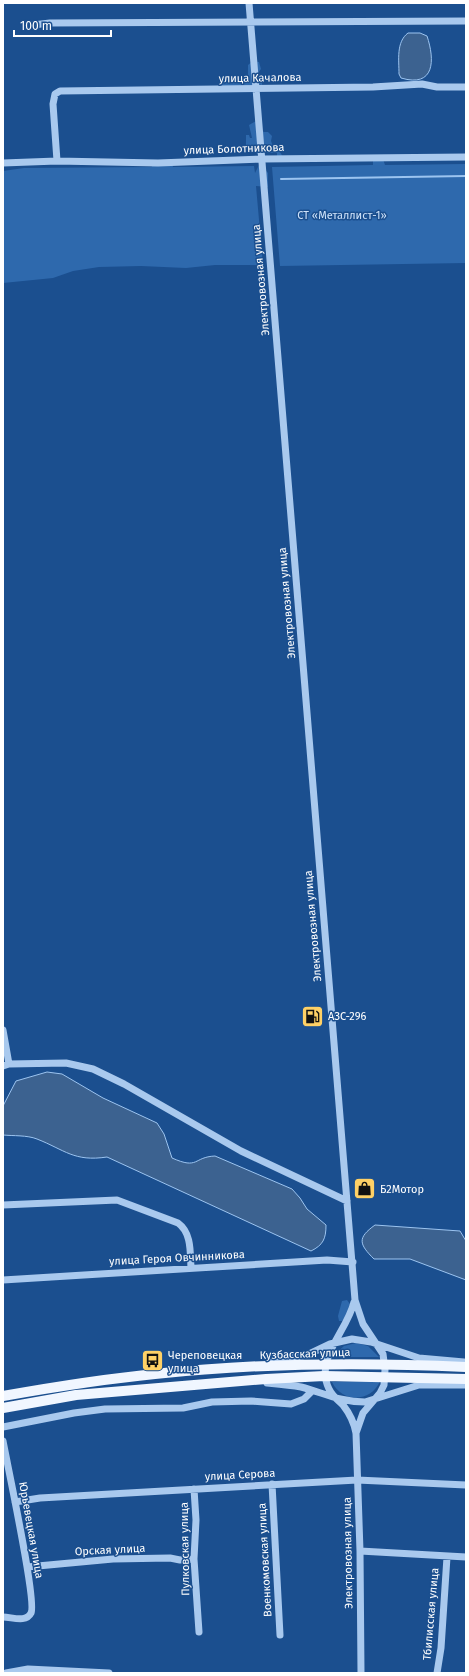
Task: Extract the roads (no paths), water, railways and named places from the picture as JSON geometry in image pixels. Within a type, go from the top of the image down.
[{"type":"main road","name":"Кузбасская улица","points":[[3,1396],[73,1384],[149,1374],[239,1368],[325,1364],[385,1364],[466,1367]]},
{"type":"main road","name":"Кузбасская улица","points":[[3,1408],[76,1395],[239,1381],[324,1376],[466,1379]]},
{"type":"street","name":"Электровозная улица","points":[[249,3],[332,1035],[355,1300]]},
{"type":"street","points":[[33,25],[50,23],[251,21],[466,21]]},
{"type":"street","name":"улица Качалова","points":[[57,161],[53,104],[55,94],[65,90],[373,87],[406,84],[422,84],[437,87],[466,87]]},
{"type":"street","name":"улица Болотникова","points":[[3,163],[57,161],[158,163],[262,159],[466,157]]},
{"type":"street","points":[[3,1030],[6,1065],[66,1063],[93,1069],[109,1076],[241,1151],[347,1201]]},
{"type":"street","points":[[3,1205],[116,1200],[183,1226],[189,1239],[191,1268]]},
{"type":"street","name":"улица Героя Овчинникова","points":[[3,1280],[327,1260],[352,1262]]},
{"type":"street","points":[[355,1300],[346,1326],[325,1364],[324,1376],[330,1391],[351,1417],[356,1433]]},
{"type":"street","points":[[355,1300],[363,1324],[376,1343],[385,1364],[385,1377],[380,1393],[373,1399],[363,1413],[356,1433]]},
{"type":"street","points":[[239,1368],[262,1361],[282,1360],[307,1355],[336,1342],[352,1339],[376,1343],[419,1358],[466,1362]]},
{"type":"street","points":[[239,1381],[279,1384],[312,1391],[336,1399],[356,1402],[373,1399],[419,1385],[466,1385]]},
{"type":"street","points":[[3,1427],[74,1412],[105,1408],[183,1408],[212,1402],[251,1401],[291,1404],[304,1400],[312,1391]]},
{"type":"street","name":"Электровозная улица","points":[[356,1433],[360,1552],[361,1673]]},
{"type":"street","name":"Юрьевецкая улица","points":[[3,1441],[27,1567],[33,1608],[28,1617],[23,1619],[3,1617]]},
{"type":"street","name":"улица Серова","points":[[15,1502],[40,1498],[357,1480],[466,1484]]},
{"type":"street","name":"Военкомовская улица","points":[[272,1484],[280,1636]]},
{"type":"street","name":"Пулковская улица","points":[[194,1489],[196,1520],[194,1559],[199,1632]]},
{"type":"street","points":[[360,1552],[466,1557]]},
{"type":"street","name":"Тбилисская улица","points":[[437,1673],[441,1648],[447,1557]]},
{"type":"street","name":"Орская улица","points":[[27,1567],[113,1559],[194,1559]]},
{"type":"street","points":[[6,1673],[28,1669],[109,1673]]},
{"type":"waterway","points":[[281,179],[466,176]]},
{"type":"place","name":"АЗС-296","points":[[313,1016]]},
{"type":"place","name":"Б2Мотор","points":[[365,1189]]},
{"type":"place","name":"Череповецкая улица","points":[[153,1361]]},
{"type":"park label","name":"СТ «Металлист-1»","points":[[342,215]]}]
